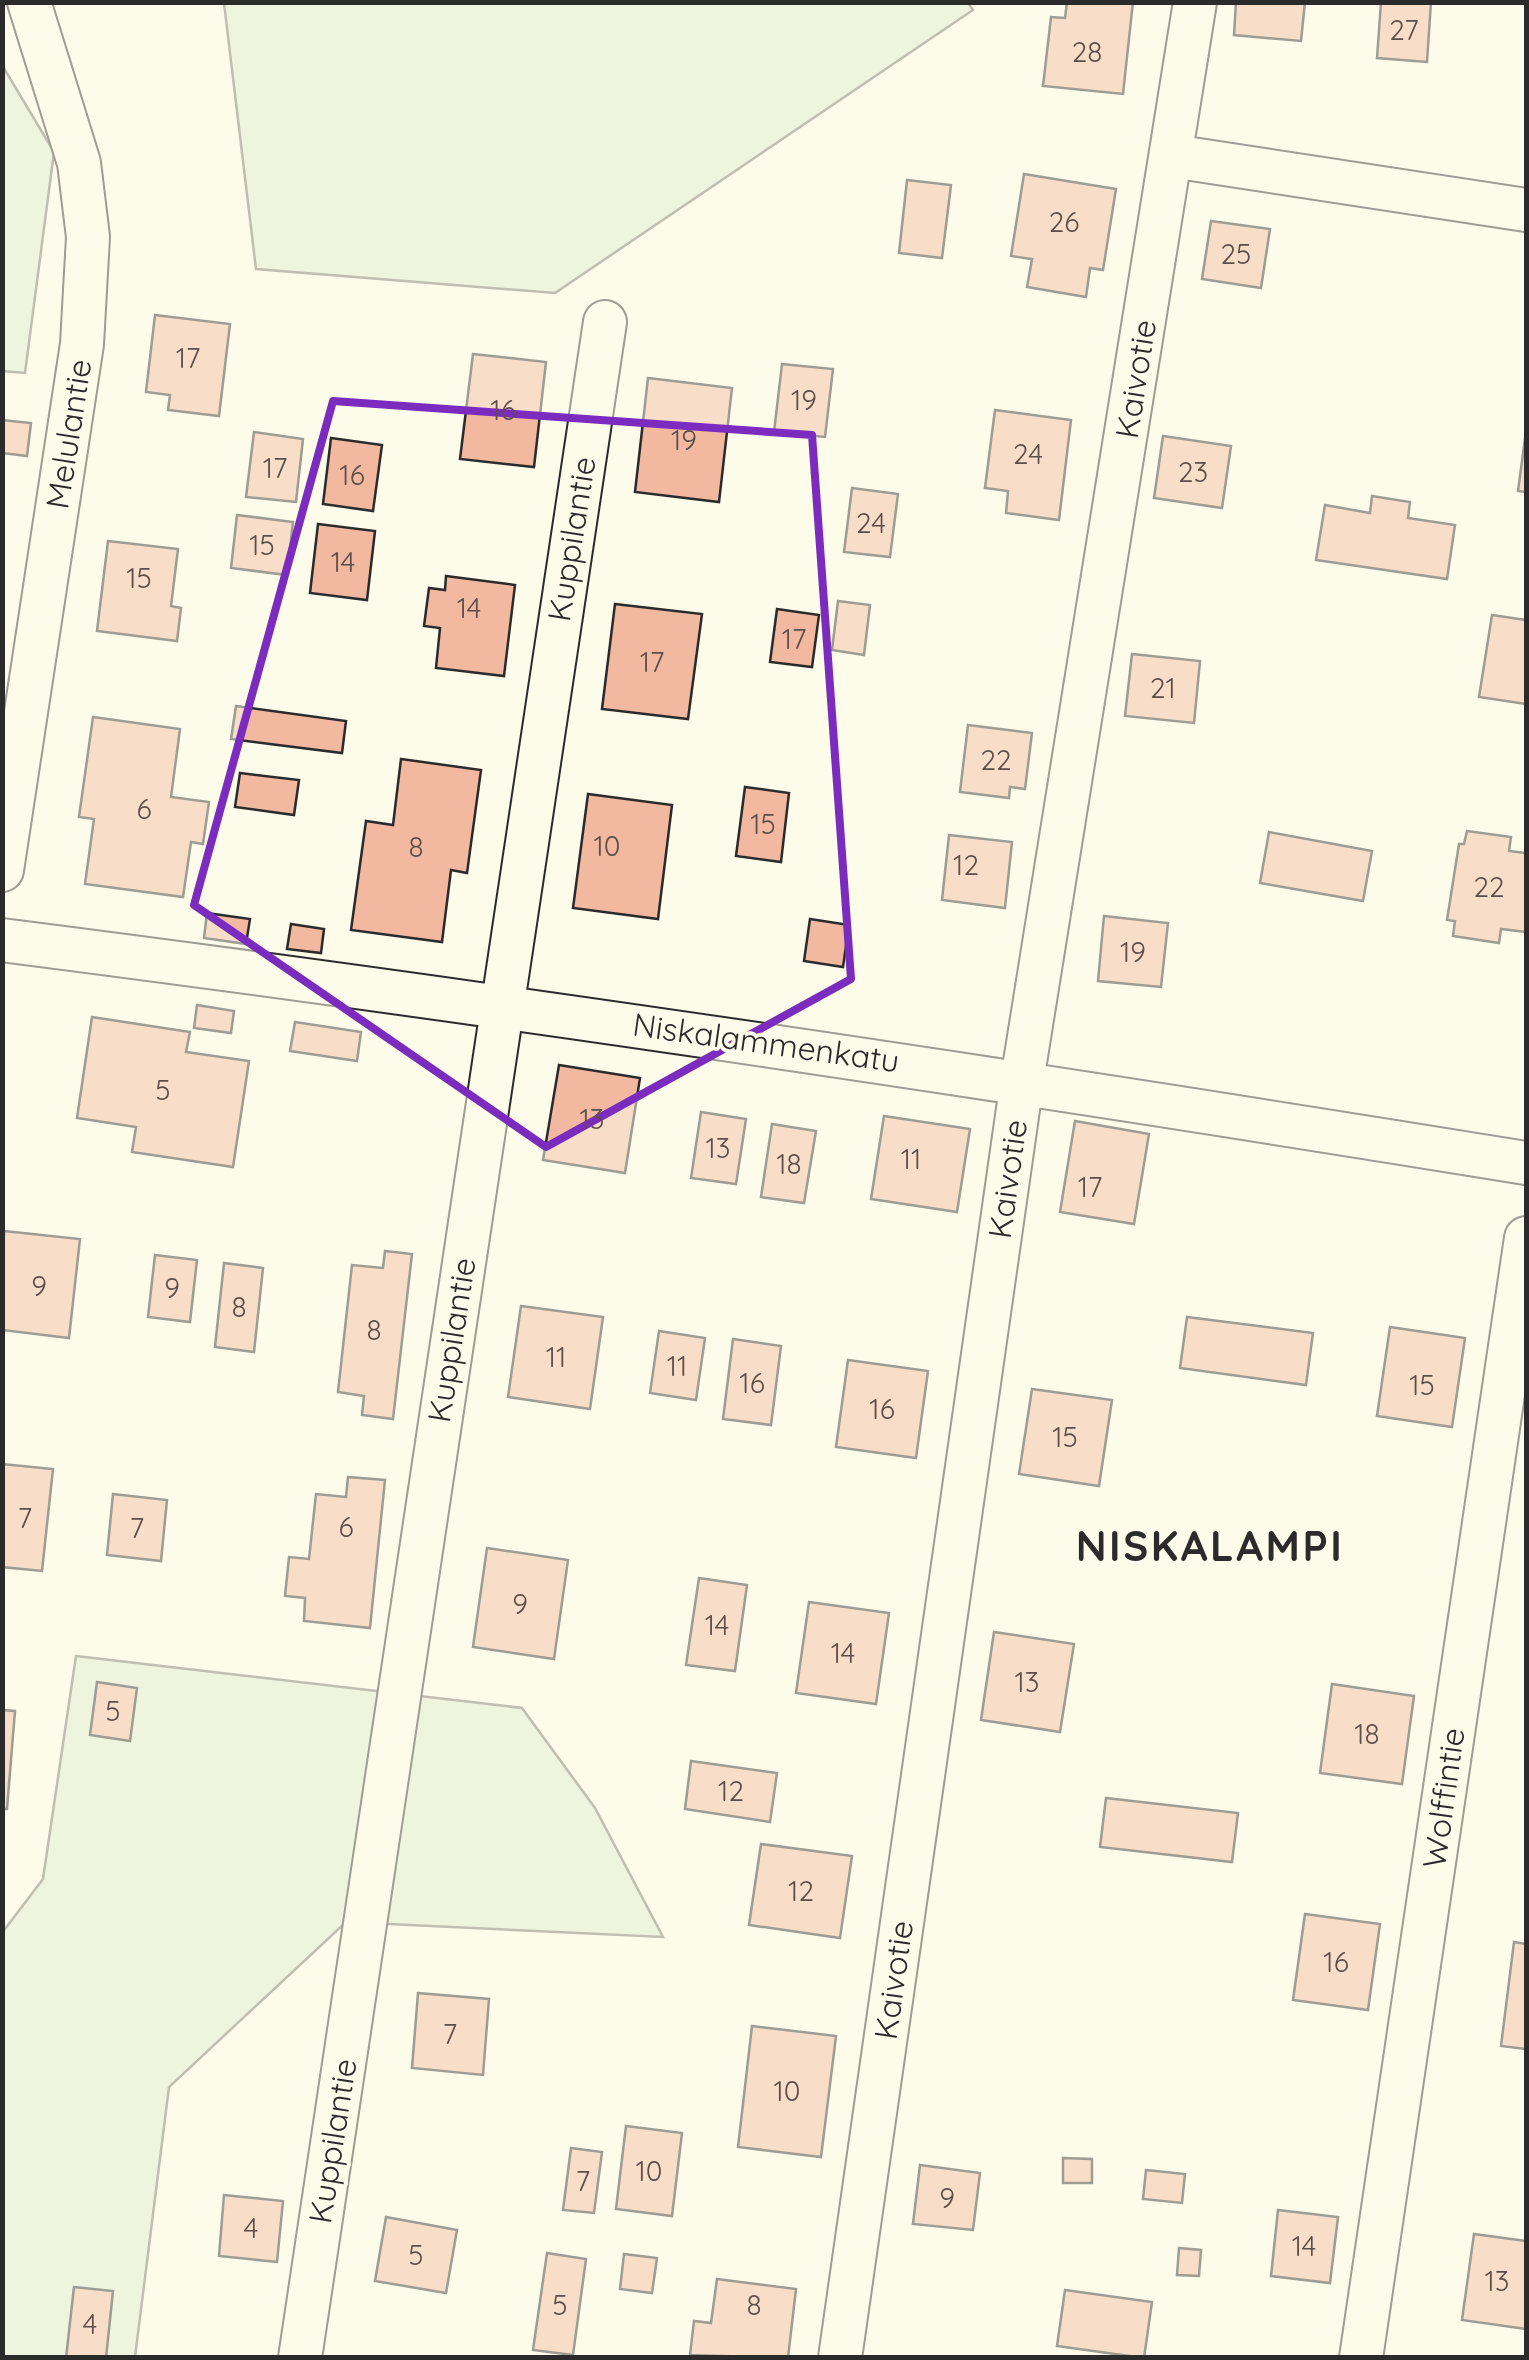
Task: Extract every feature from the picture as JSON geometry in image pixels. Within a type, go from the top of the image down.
[{"type":"street","name":"Melulantie","points":[[2,870],[82,344],[88,238],[80,164],[29,2]]},
{"type":"street","name":"Kaivotie","points":[[840,2358],[1022,1081],[1195,2]]},
{"type":"street","points":[[1172,156],[1526,210]]},
{"type":"street","name":"Kuppilantie","points":[[300,2358],[605,322]]},
{"type":"street","name":"Niskalammenkatu","points":[[2,940],[502,1004],[1022,1081],[1526,1163]]},
{"type":"street","name":"Wolffintie","points":[[1361,2358],[1526,1238]]},
{"type":"highlighted area","points":[[333,401],[812,435],[851,979],[546,1147],[194,905]]},
{"type":"green space","points":[[224,3],[968,3],[973,10],[555,293],[256,269]]},
{"type":"green space","points":[[2,65],[54,152],[25,373],[3,371]]},
{"type":"green space","points":[[76,1656],[522,1708],[595,1808],[663,1937],[346,1922],[169,2087],[135,2357],[3,2358],[2,1933],[43,1879]]},
{"type":"building","points":[[1067,2],[1133,2],[1123,94],[1043,86],[1051,17],[1065,18]]},
{"type":"building","points":[[1236,2],[1305,2],[1301,41],[1234,35]]},
{"type":"building","points":[[1381,2],[1431,2],[1427,62],[1377,58]]},
{"type":"building","points":[[1024,174],[1116,189],[1103,270],[1090,268],[1086,297],[1027,287],[1032,259],[1011,256]]},
{"type":"building","points":[[907,180],[951,185],[942,258],[899,253]]},
{"type":"building","points":[[1211,221],[1270,229],[1261,288],[1202,279]]},
{"type":"building","points":[[155,315],[230,324],[219,416],[168,410],[170,395],[146,392]]},
{"type":"building","points":[[473,354],[546,362],[534,467],[460,459]]},
{"type":"building","points":[[782,364],[833,369],[825,437],[774,432]]},
{"type":"building","points":[[648,378],[732,388],[719,502],[635,492]]},
{"type":"building","points":[[995,410],[1071,420],[1059,520],[1006,513],[1008,491],[985,488]]},
{"type":"building","points":[[2,420],[31,423],[27,456],[2,453]]},
{"type":"building","points":[[1526,431],[1526,492],[1518,491]]},
{"type":"building","points":[[254,432],[303,439],[296,502],[246,497]]},
{"type":"building","points":[[1163,436],[1231,446],[1222,508],[1154,498]]},
{"type":"building","points":[[331,438],[382,445],[373,511],[323,504]]},
{"type":"building","points":[[852,488],[898,494],[890,557],[844,552]]},
{"type":"building","points":[[1372,496],[1410,502],[1408,518],[1455,525],[1447,579],[1316,560],[1325,505],[1370,513]]},
{"type":"building","points":[[237,515],[293,522],[287,575],[231,568]]},
{"type":"building","points":[[318,524],[375,531],[367,600],[310,593]]},
{"type":"building","points":[[108,541],[178,549],[171,606],[181,608],[177,641],[97,631]]},
{"type":"building","points":[[446,576],[515,585],[504,676],[436,668],[440,628],[424,626],[429,588],[445,590]]},
{"type":"building","points":[[838,601],[870,605],[864,655],[832,650]]},
{"type":"building","points":[[615,604],[702,614],[688,719],[602,709]]},
{"type":"building","points":[[777,609],[819,615],[812,667],[770,662]]},
{"type":"building","points":[[1492,615],[1526,620],[1526,704],[1479,697]]},
{"type":"building","points":[[1132,654],[1200,661],[1194,723],[1125,716]]},
{"type":"building","points":[[236,706],[346,721],[342,753],[231,739]]},
{"type":"building","points":[[93,717],[180,729],[171,797],[209,802],[203,844],[191,842],[183,897],[85,884],[94,819],[79,817]]},
{"type":"building","points":[[968,725],[1032,733],[1025,789],[1010,787],[1009,798],[960,792]]},
{"type":"building","points":[[401,759],[481,770],[467,873],[451,870],[442,942],[351,930],[366,821],[393,825]]},
{"type":"building","points":[[240,773],[299,780],[294,815],[235,807]]},
{"type":"building","points":[[745,787],[789,793],[781,862],[736,856]]},
{"type":"building","points":[[588,794],[672,805],[658,919],[573,908]]},
{"type":"building","points":[[1467,831],[1511,837],[1509,851],[1526,853],[1526,932],[1501,929],[1499,943],[1453,936],[1455,921],[1447,920],[1459,844],[1464,844]]},
{"type":"building","points":[[1269,832],[1372,851],[1363,901],[1260,883]]},
{"type":"building","points":[[949,835],[1012,842],[1005,908],[942,900]]},
{"type":"building","points":[[207,913],[250,919],[246,944],[204,938]]},
{"type":"building","points":[[1104,916],[1168,923],[1161,987],[1098,981]]},
{"type":"building","points":[[810,919],[849,925],[843,967],[804,961]]},
{"type":"building","points":[[291,924],[324,929],[321,953],[287,949]]},
{"type":"building","points":[[197,1005],[234,1011],[231,1033],[194,1028]]},
{"type":"building","points":[[92,1017],[190,1032],[186,1052],[249,1061],[233,1167],[132,1152],[136,1127],[77,1118]]},
{"type":"building","points":[[295,1022],[361,1032],[357,1061],[290,1051]]},
{"type":"building","points":[[559,1065],[640,1078],[625,1173],[543,1160]]},
{"type":"building","points":[[701,1112],[746,1119],[736,1184],[691,1178]]},
{"type":"building","points":[[884,1116],[970,1129],[957,1212],[871,1199]]},
{"type":"building","points":[[1075,1121],[1149,1134],[1134,1224],[1060,1212]]},
{"type":"building","points":[[772,1124],[816,1131],[804,1203],[761,1197]]},
{"type":"building","points":[[4,1231],[80,1239],[69,1338],[2,1330]]},
{"type":"building","points":[[385,1251],[412,1254],[393,1419],[362,1415],[364,1396],[338,1392],[352,1265],[383,1268]]},
{"type":"building","points":[[155,1255],[197,1260],[190,1322],[148,1317]]},
{"type":"building","points":[[224,1263],[263,1268],[254,1352],[215,1347]]},
{"type":"building","points":[[521,1306],[603,1317],[590,1409],[508,1397]]},
{"type":"building","points":[[1187,1317],[1313,1333],[1306,1385],[1180,1368]]},
{"type":"building","points":[[1390,1327],[1465,1338],[1452,1427],[1377,1416]]},
{"type":"building","points":[[659,1331],[705,1338],[696,1400],[650,1393]]},
{"type":"building","points":[[733,1339],[781,1346],[771,1425],[723,1419]]},
{"type":"building","points":[[848,1360],[928,1371],[916,1458],[836,1447]]},
{"type":"building","points":[[1032,1389],[1112,1400],[1099,1486],[1019,1474]]},
{"type":"building","points":[[2,1464],[53,1469],[42,1571],[2,1567]]},
{"type":"building","points":[[348,1477],[385,1480],[370,1628],[304,1621],[305,1598],[285,1596],[289,1557],[309,1559],[316,1494],[346,1497]]},
{"type":"building","points":[[113,1494],[167,1500],[161,1561],[107,1555]]},
{"type":"building","points":[[487,1548],[568,1560],[554,1659],[473,1647]]},
{"type":"building","points":[[699,1578],[747,1585],[735,1671],[686,1665]]},
{"type":"building","points":[[809,1602],[889,1613],[876,1704],[796,1693]]},
{"type":"building","points":[[994,1632],[1074,1644],[1060,1732],[981,1720]]},
{"type":"building","points":[[97,1682],[137,1688],[130,1741],[90,1735]]},
{"type":"building","points":[[1332,1684],[1414,1696],[1402,1784],[1320,1773]]},
{"type":"building","points":[[2,1710],[15,1711],[7,1809],[2,1809]]},
{"type":"building","points":[[691,1761],[777,1773],[770,1822],[685,1809]]},
{"type":"building","points":[[1106,1798],[1238,1813],[1232,1862],[1100,1847]]},
{"type":"building","points":[[761,1844],[852,1856],[840,1938],[749,1925]]},
{"type":"building","points":[[1305,1914],[1380,1924],[1368,2010],[1293,2000]]},
{"type":"building","points":[[1514,1942],[1526,1944],[1526,2049],[1501,2046]]},
{"type":"building","points":[[418,1993],[489,1999],[483,2075],[412,2068]]},
{"type":"building","points":[[752,2026],[836,2036],[821,2157],[738,2147]]},
{"type":"building","points":[[626,2126],[682,2133],[672,2216],[616,2209]]},
{"type":"building","points":[[571,2148],[602,2152],[594,2213],[563,2210]]},
{"type":"building","points":[[1063,2158],[1092,2159],[1092,2183],[1063,2183]]},
{"type":"building","points":[[920,2165],[980,2173],[973,2230],[913,2224]]},
{"type":"building","points":[[1146,2170],[1185,2174],[1182,2203],[1143,2199]]},
{"type":"building","points":[[224,2195],[283,2201],[277,2262],[219,2256]]},
{"type":"building","points":[[1278,2210],[1338,2217],[1330,2283],[1271,2276]]},
{"type":"building","points":[[386,2217],[457,2230],[446,2293],[375,2281]]},
{"type":"building","points":[[1474,2234],[1526,2241],[1526,2329],[1462,2320]]},
{"type":"building","points":[[1179,2248],[1201,2250],[1199,2276],[1177,2275]]},
{"type":"building","points":[[547,2253],[586,2259],[573,2355],[533,2350]]},
{"type":"building","points":[[624,2254],[657,2258],[652,2293],[620,2289]]},
{"type":"building","points":[[717,2279],[796,2289],[788,2358],[690,2355],[694,2321],[711,2323]]},
{"type":"building","points":[[74,2287],[113,2291],[106,2358],[66,2358]]},
{"type":"building","points":[[1065,2290],[1152,2302],[1144,2358],[1057,2346]]},
{"type":"district","name":"NISKALAMPI","points":[[1210,1546]]}]
